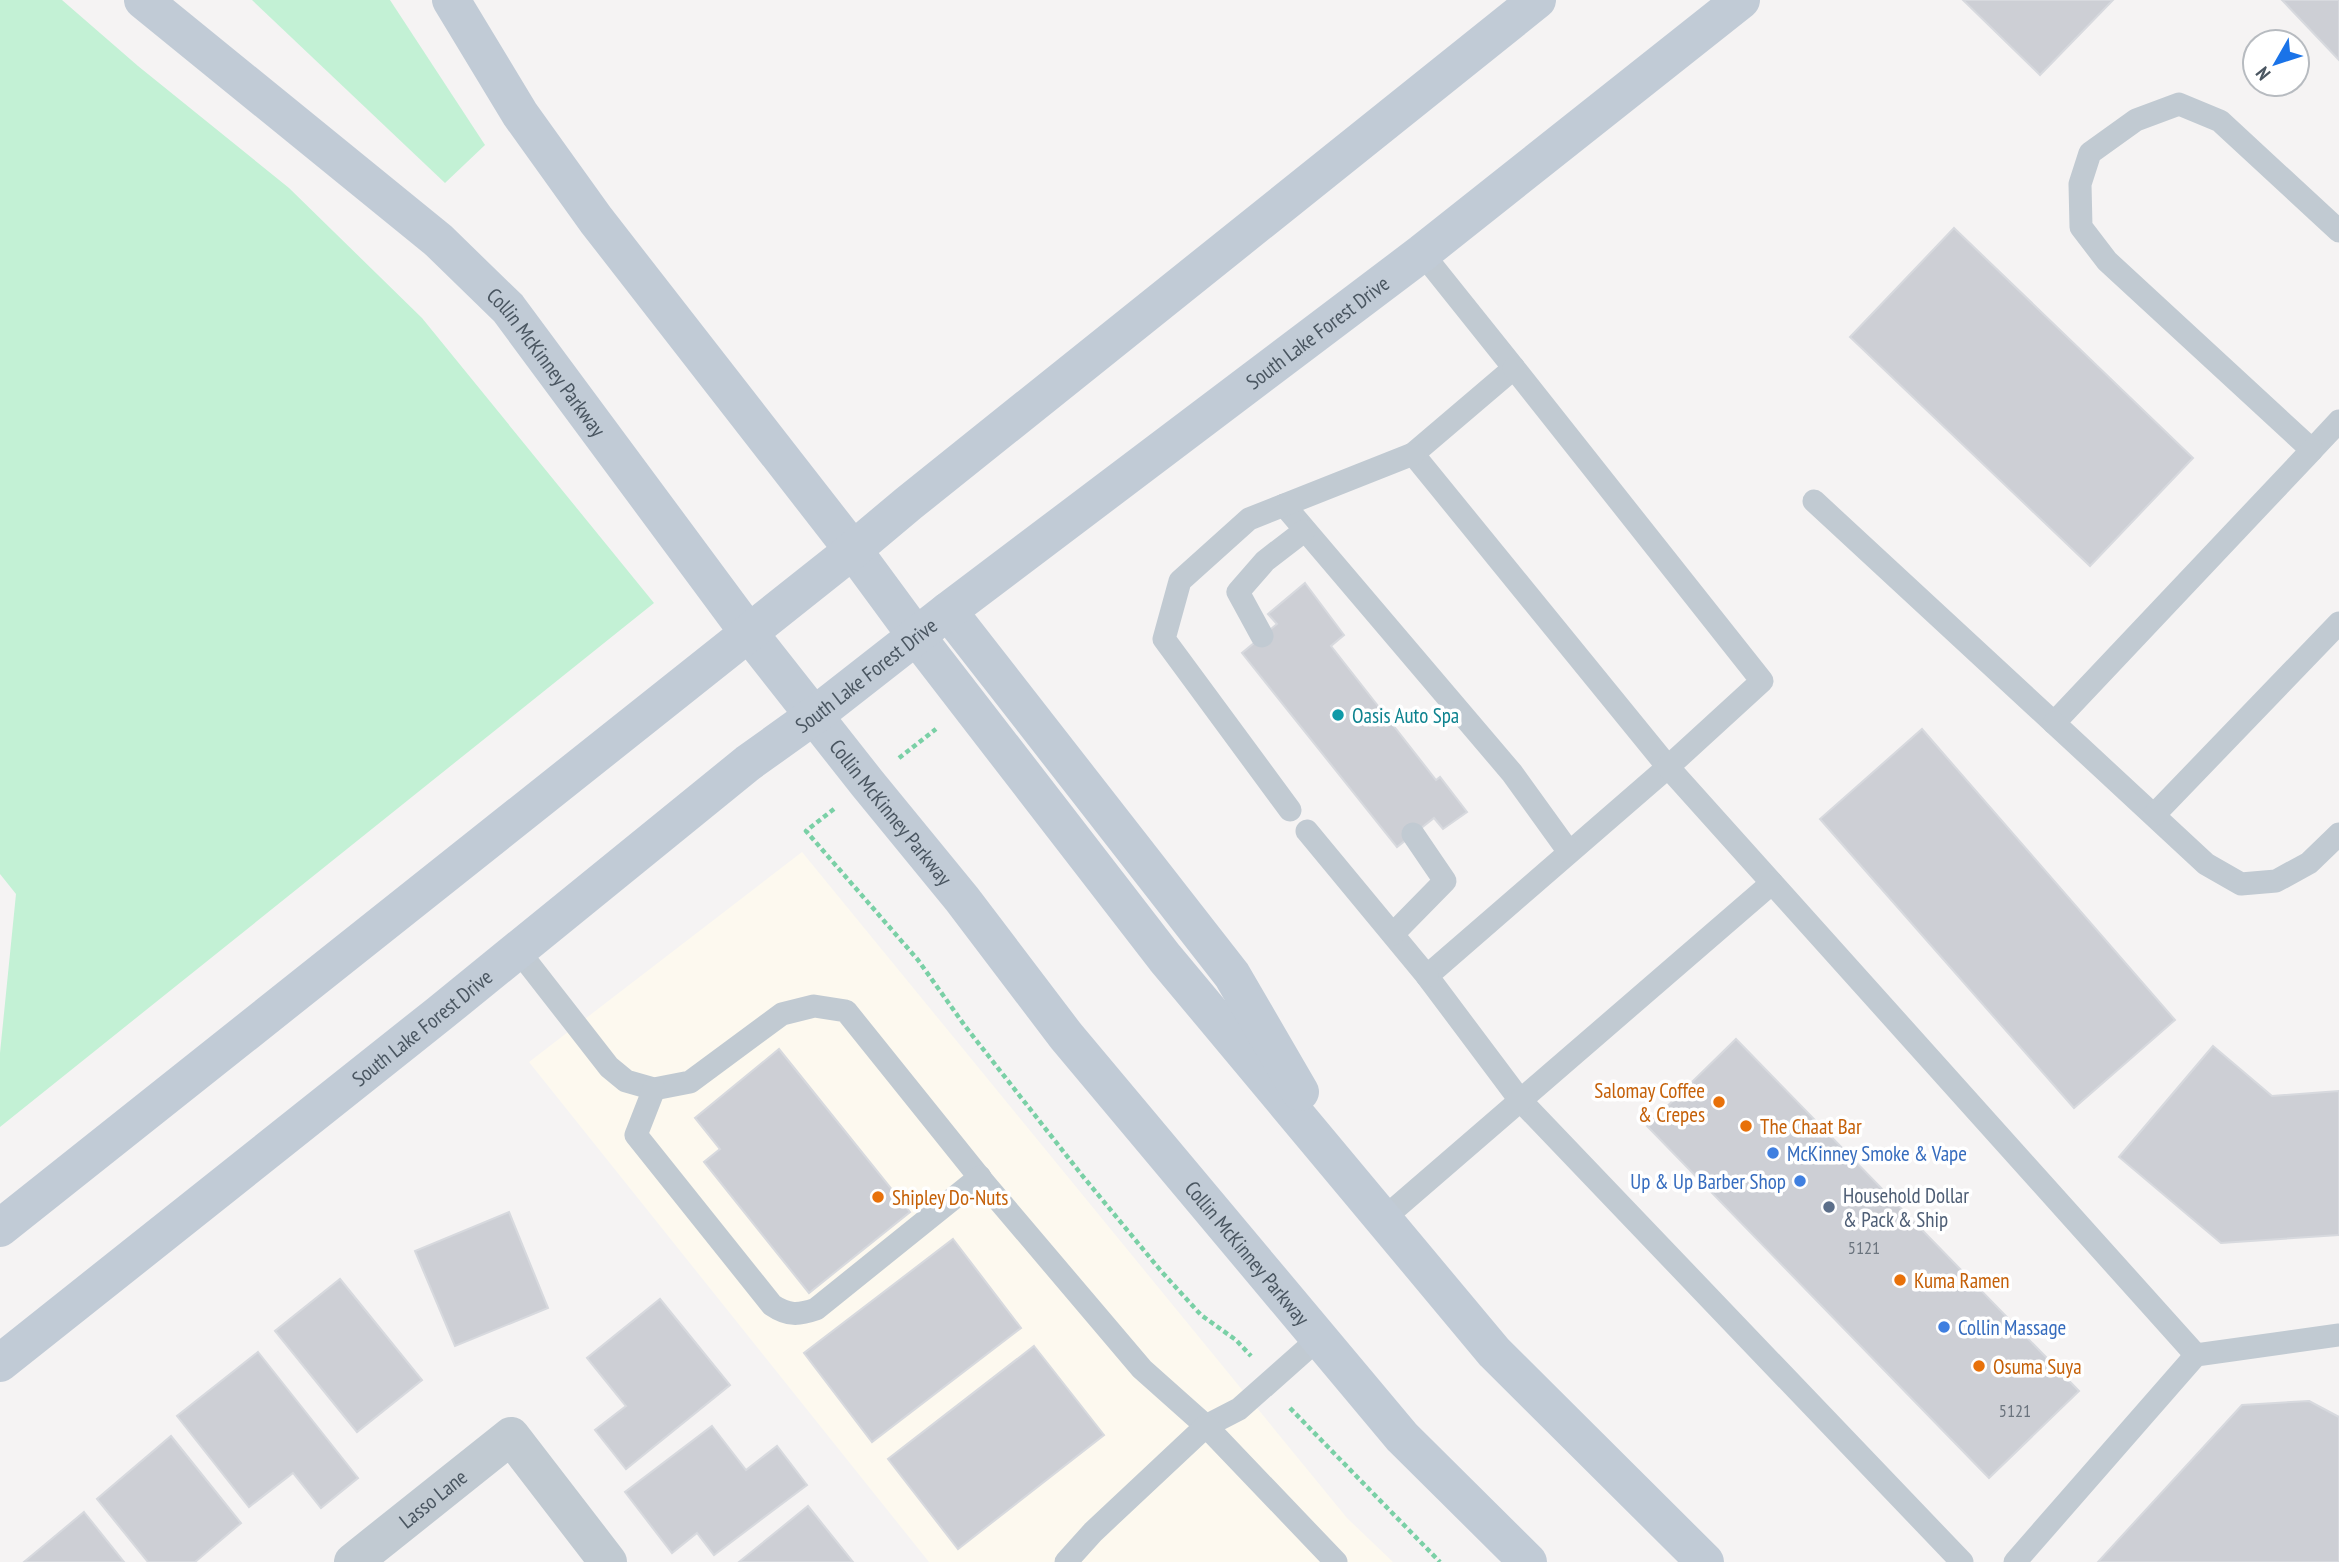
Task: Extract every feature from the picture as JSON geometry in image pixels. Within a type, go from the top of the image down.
[{"type":"street","name":"Collin McKinney Parkway","points":[[143,0],[438,240],[508,308],[748,632],[962,898],[1066,1036],[1402,1437],[1528,1562]]},
{"type":"street","points":[[451,0],[520,114],[596,220],[1165,958],[1494,1352],[1706,1562]]},
{"type":"street","points":[[0,1228],[853,550],[1537,0]]},
{"type":"street","name":"South Lake Forest Drive","points":[[0,1363],[439,1014],[748,763],[815,715],[948,611],[1422,253],[1741,0]]},
{"type":"street","points":[[948,611],[1233,975],[1354,1184]]},
{"type":"street","name":"Lasso Lane","points":[[353,1562],[511,1436],[608,1562]]},
{"type":"lane","points":[[2312,450],[2107,261],[2081,227],[2080,184],[2090,153],[2136,120],[2179,104],[2220,121],[2339,232]]},
{"type":"lane","points":[[1422,253],[1762,681],[1427,976]]},
{"type":"lane","points":[[1290,810],[1164,639],[1180,581],[1249,519],[1413,454],[1514,368]]},
{"type":"lane","points":[[2054,723],[2339,421]]},
{"type":"lane","points":[[1413,454],[1668,766],[2196,1355]]},
{"type":"lane","points":[[1814,501],[2206,864],[2241,884],[2276,881],[2309,863],[2339,834]]},
{"type":"lane","points":[[1284,505],[1512,773],[1569,852]]},
{"type":"lane","points":[[1262,636],[1238,592],[1265,561],[1304,531]]},
{"type":"lane","points":[[2154,815],[2339,623]]},
{"type":"lane","points":[[1307,831],[1427,976],[1520,1100],[1962,1562]]},
{"type":"lane","points":[[1393,934],[1445,881],[1413,834]]},
{"type":"lane","points":[[1383,1219],[1772,883]]},
{"type":"lane","points":[[517,949],[609,1067],[626,1081],[654,1089],[690,1082],[782,1014],[814,1006],[846,1011],[980,1177],[1142,1369],[1206,1426],[1336,1562]]},
{"type":"lane","points":[[654,1089],[636,1135],[772,1305],[784,1313],[801,1315],[816,1309],[980,1177]]},
{"type":"lane","points":[[2015,1562],[2196,1355],[2339,1335]]},
{"type":"lane","points":[[1066,1562],[1093,1532],[1206,1426],[1240,1409],[1318,1339]]},
{"type":"shaded area","points":[[802,852],[1347,1518],[1393,1562],[929,1562],[529,1062]]},
{"type":"green space","points":[[0,0],[62,0],[138,66],[289,188],[422,318],[654,603],[0,1127],[0,1053],[16,894],[0,874]]},
{"type":"green space","points":[[252,0],[390,0],[485,145],[445,183]]},
{"type":"building","points":[[1963,0],[2113,0],[2040,75]]},
{"type":"building","points":[[2282,0],[2339,0],[2339,60],[2311,28]]},
{"type":"building","points":[[1954,228],[2193,458],[2090,566],[1850,337]]},
{"type":"building","name":"Oasis Auto Spa","points":[[1305,583],[1344,635],[1331,646],[1436,780],[1440,777],[1467,812],[1443,829],[1434,818],[1397,847],[1242,653],[1277,624],[1268,614]]},
{"type":"building","points":[[1922,729],[2175,1020],[2074,1108],[1820,819]]},
{"type":"building","points":[[1736,1039],[2079,1391],[1989,1478],[1647,1126]]},
{"type":"building","points":[[2213,1046],[2272,1096],[2339,1091],[2339,1235],[2221,1243],[2119,1157]]},
{"type":"building","points":[[779,1049],[910,1212],[809,1293],[704,1162],[720,1149],[695,1118]]},
{"type":"building","points":[[509,1212],[548,1308],[455,1346],[415,1251]]},
{"type":"building","points":[[953,1239],[1021,1328],[872,1442],[804,1353]]},
{"type":"building","points":[[340,1279],[422,1380],[357,1432],[275,1331]]},
{"type":"building","points":[[660,1299],[730,1385],[626,1469],[595,1430],[626,1406],[587,1358]]},
{"type":"building","points":[[1034,1346],[1104,1435],[958,1549],[888,1459]]},
{"type":"building","points":[[258,1352],[358,1478],[321,1508],[293,1473],[249,1507],[177,1416]]},
{"type":"building","points":[[2309,1401],[2339,1417],[2339,1562],[2098,1562],[2242,1405]]},
{"type":"building","points":[[712,1426],[746,1470],[777,1446],[807,1485],[714,1555],[697,1533],[672,1553],[625,1492]]},
{"type":"building","points":[[171,1436],[241,1523],[195,1562],[148,1562],[97,1499]]},
{"type":"building","points":[[808,1506],[853,1562],[739,1562]]},
{"type":"building","points":[[84,1512],[124,1562],[24,1562]]},
{"type":"place","name":"Oasis Auto Spa","points":[[1338,715]]},
{"type":"place","name":"Salomay Coffee & Crepes","points":[[1719,1102]]},
{"type":"place","name":"The Chaat Bar","points":[[1746,1126]]},
{"type":"place","name":"McKinney Smoke & Vape","points":[[1773,1153]]},
{"type":"place","name":"Up & Up Barber Shop","points":[[1800,1181]]},
{"type":"place","name":"Shipley Do-Nuts","points":[[878,1197]]},
{"type":"place","name":"Household Dollar & Pack & Ship","points":[[1829,1207]]},
{"type":"place","name":"Kuma Ramen","points":[[1900,1280]]},
{"type":"place","name":"Collin Massage","points":[[1944,1327]]},
{"type":"place","name":"Osuma Suya","points":[[1979,1366]]}]
